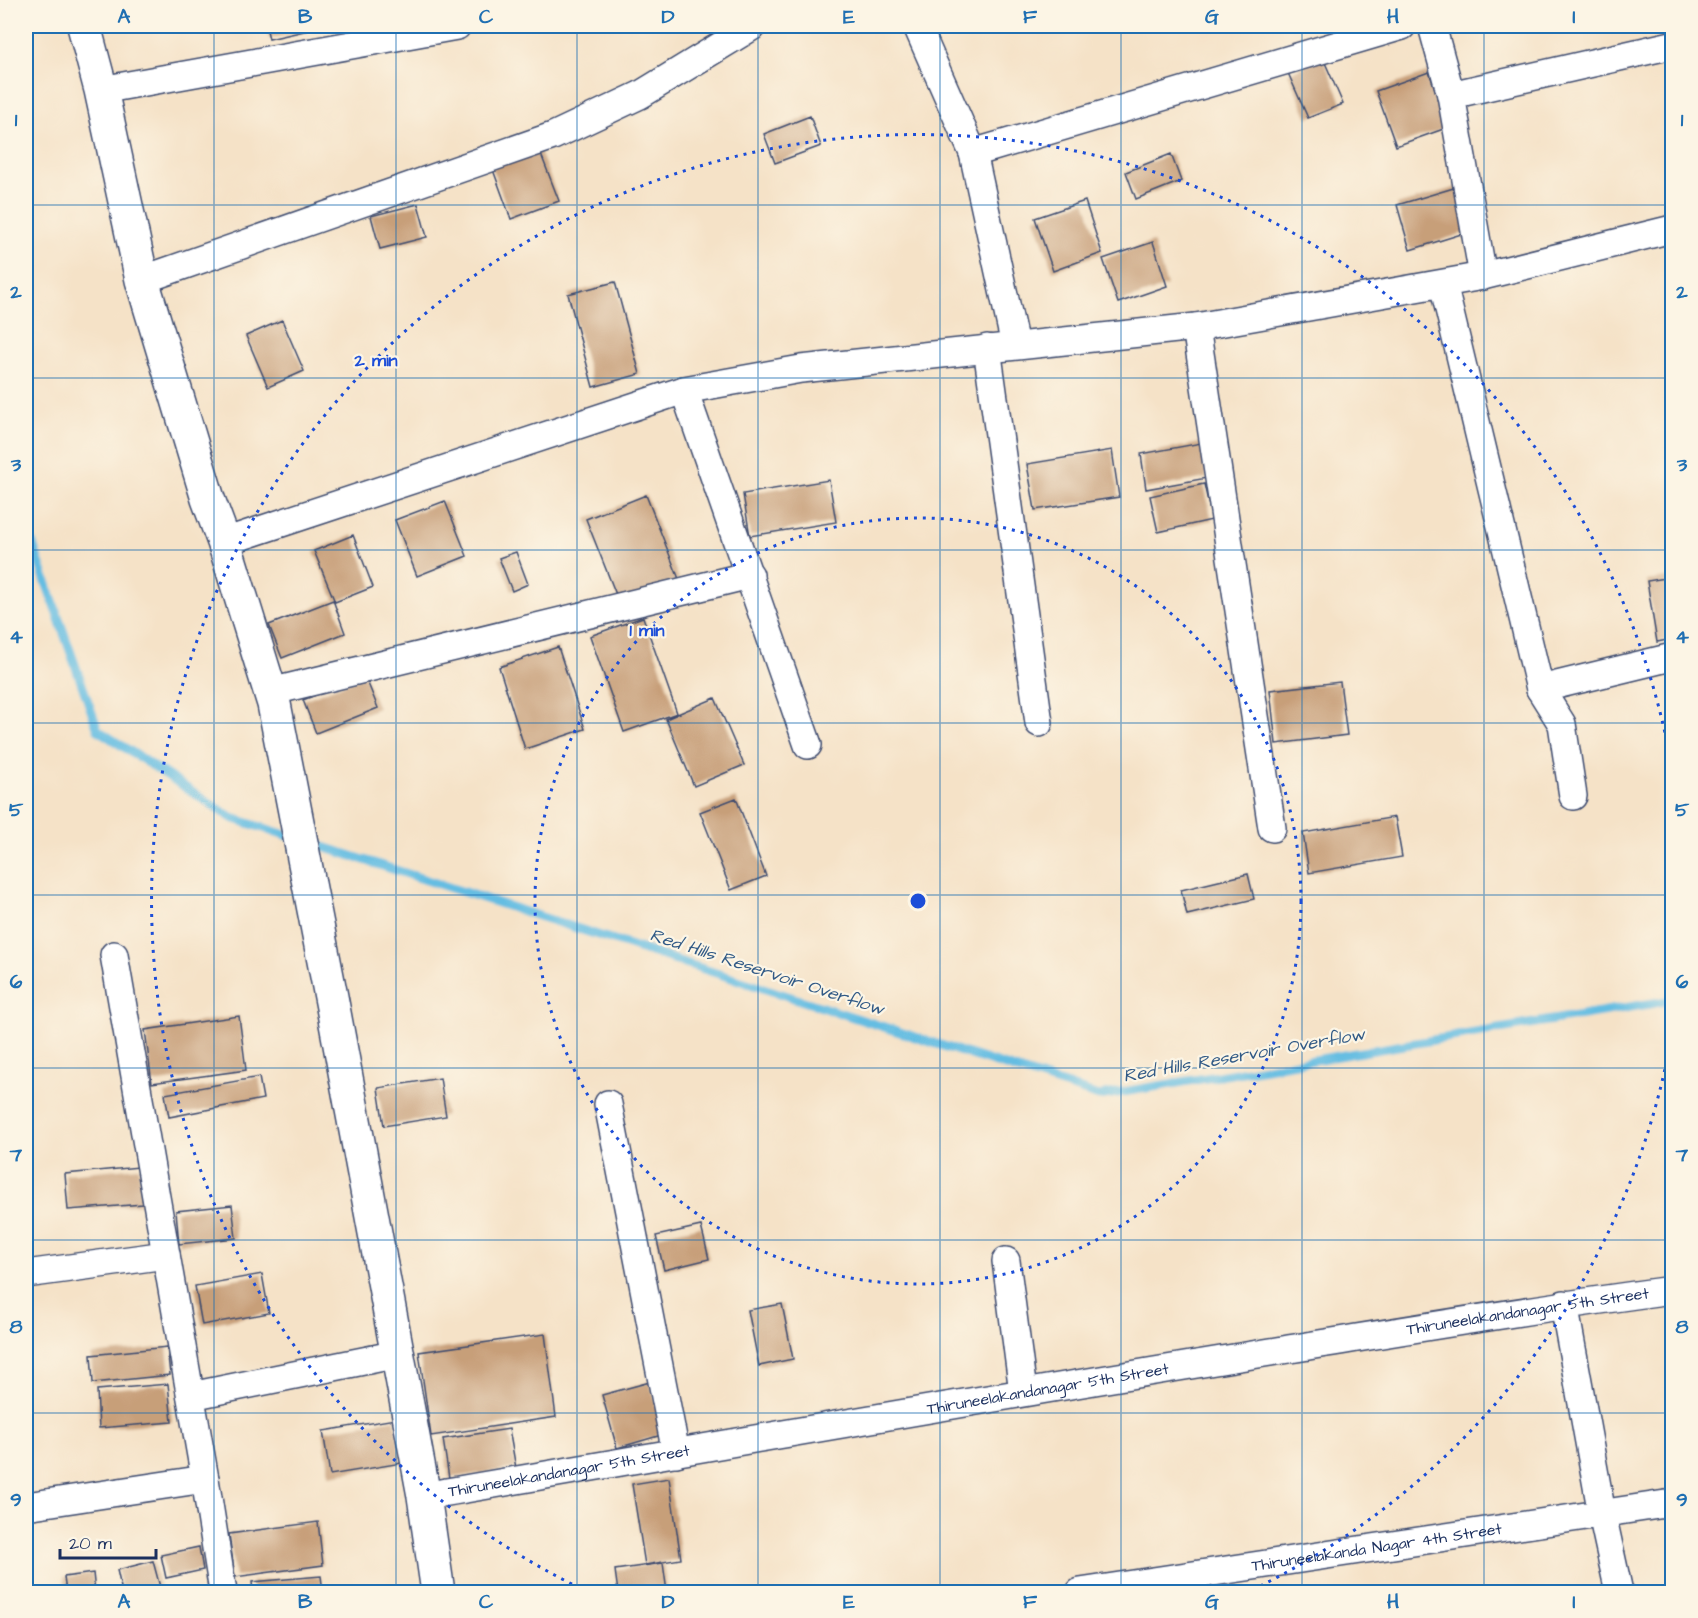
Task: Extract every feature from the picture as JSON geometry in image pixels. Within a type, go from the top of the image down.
[{"type":"street","points":[[84,26],[101,90],[142,280],[208,499],[224,542],[272,698],[333,1002],[424,1496],[438,1593]]},
{"type":"street","points":[[101,90],[457,26]]},
{"type":"street","points":[[142,280],[553,136],[640,95],[753,26]]},
{"type":"street","points":[[917,26],[973,153],[1015,345]]},
{"type":"street","points":[[973,153],[1402,26]]},
{"type":"street","points":[[1432,26],[1451,95],[1483,276]]},
{"type":"street","points":[[1451,95],[1672,45]]},
{"type":"street","points":[[224,542],[684,390],[801,369],[1197,327],[1483,276],[1672,229]]},
{"type":"street","points":[[1443,284],[1540,689],[1562,724],[1573,796]]},
{"type":"street","points":[[1197,327],[1272,828]]},
{"type":"street","points":[[987,348],[1040,723]]},
{"type":"street","points":[[684,390],[808,745]]},
{"type":"street","points":[[272,698],[750,576]]},
{"type":"street","points":[[1540,689],[1672,657]]},
{"type":"street","points":[[114,956],[223,1593]]},
{"type":"street","points":[[608,1104],[676,1453]]},
{"type":"street","points":[[26,1274],[166,1255]]},
{"type":"street","points":[[1006,1261],[1023,1392]]},
{"type":"street","name":"Thiruneelakandanagar 5th Street","points":[[424,1496],[1023,1392],[1564,1304],[1672,1290]]},
{"type":"street","points":[[1564,1304],[1602,1514],[1619,1593]]},
{"type":"street","points":[[191,1396],[398,1354]]},
{"type":"street","points":[[26,1506],[205,1479]]},
{"type":"street","name":"Thiruneelakanda Nagar 4th Street","points":[[1080,1593],[1672,1503]]},
{"type":"building","points":[[266,26],[308,26],[309,30],[269,39]]},
{"type":"building","points":[[1323,58],[1343,104],[1308,118],[1288,73]]},
{"type":"building","points":[[1429,72],[1449,127],[1396,146],[1376,91]]},
{"type":"building","points":[[810,116],[821,146],[775,163],[764,134]]},
{"type":"building","points":[[539,149],[559,201],[511,219],[492,167]]},
{"type":"building","points":[[1171,154],[1181,181],[1136,199],[1126,172]]},
{"type":"building","points":[[1457,187],[1471,231],[1410,250],[1397,205]]},
{"type":"building","points":[[1085,201],[1102,253],[1053,271],[1035,218]]},
{"type":"building","points":[[418,204],[427,237],[380,249],[371,216]]},
{"type":"building","points":[[1153,242],[1167,286],[1118,303],[1103,259]]},
{"type":"building","points":[[615,282],[640,374],[593,387],[568,294]]},
{"type":"building","points":[[282,320],[304,371],[268,387],[246,336]]},
{"type":"building","points":[[1201,443],[1207,478],[1146,489],[1141,454]]},
{"type":"building","points":[[1112,450],[1119,497],[1035,510],[1027,464]]},
{"type":"building","points":[[829,480],[836,522],[750,536],[743,494]]},
{"type":"building","points":[[1204,484],[1212,520],[1158,532],[1150,496]]},
{"type":"building","points":[[646,495],[679,579],[619,602],[586,519]]},
{"type":"building","points":[[445,501],[467,556],[417,576],[395,520]]},
{"type":"building","points":[[353,535],[373,587],[335,602],[314,551]]},
{"type":"building","points":[[516,552],[528,584],[512,591],[499,558]]},
{"type":"building","points":[[1672,577],[1672,639],[1657,642],[1647,581]]},
{"type":"building","points":[[333,600],[345,633],[282,658],[269,625]]},
{"type":"building","points":[[643,617],[677,713],[624,732],[590,636]]},
{"type":"building","points":[[558,647],[585,729],[525,749],[499,667]]},
{"type":"building","points":[[365,676],[378,708],[316,733],[303,700]]},
{"type":"building","points":[[1340,682],[1347,735],[1276,744],[1270,690]]},
{"type":"building","points":[[715,698],[744,765],[694,786],[666,719]]},
{"type":"building","points":[[736,798],[766,876],[731,890],[700,812]]},
{"type":"building","points":[[1395,817],[1402,857],[1309,873],[1303,833]]},
{"type":"building","points":[[1248,874],[1254,899],[1187,915],[1181,890]]},
{"type":"building","points":[[239,1016],[246,1070],[152,1083],[145,1030]]},
{"type":"building","points":[[259,1077],[263,1099],[169,1117],[165,1094]]},
{"type":"building","points":[[440,1078],[446,1116],[384,1126],[378,1088]]},
{"type":"building","points":[[139,1167],[143,1204],[68,1210],[65,1174]]},
{"type":"building","points":[[232,1205],[236,1238],[179,1244],[176,1211]]},
{"type":"building","points":[[701,1226],[709,1259],[664,1270],[656,1236]]},
{"type":"building","points":[[262,1274],[269,1313],[202,1325],[195,1286]]},
{"type":"building","points":[[782,1304],[793,1359],[759,1366],[748,1310]]},
{"type":"building","points":[[545,1334],[556,1417],[431,1436],[419,1352]]},
{"type":"building","points":[[167,1347],[170,1375],[93,1383],[91,1355]]},
{"type":"building","points":[[650,1382],[665,1434],[617,1448],[602,1395]]},
{"type":"building","points":[[168,1384],[172,1422],[99,1428],[97,1390]]},
{"type":"building","points":[[395,1419],[402,1463],[330,1475],[323,1431]]},
{"type":"building","points":[[509,1429],[516,1468],[449,1478],[443,1439]]},
{"type":"building","points":[[669,1478],[681,1559],[645,1565],[632,1484]]},
{"type":"building","points":[[318,1522],[323,1565],[235,1577],[229,1534]]},
{"type":"building","points":[[199,1547],[203,1570],[166,1578],[161,1555]]},
{"type":"building","points":[[153,1561],[160,1587],[137,1592],[122,1592],[117,1570]]},
{"type":"building","points":[[663,1563],[667,1592],[618,1592],[615,1570]]},
{"type":"building","points":[[93,1573],[95,1592],[66,1592],[64,1577]]},
{"type":"building","points":[[321,1576],[323,1592],[253,1592],[252,1582]]},
{"type":"waterway","name":"Red Hills Reservoir Overflow","points":[[26,525],[98,730],[232,818],[292,837]]},
{"type":"waterway","name":"Red Hills Reservoir Overflow","points":[[308,842],[1099,1096],[1672,1000]]}]
